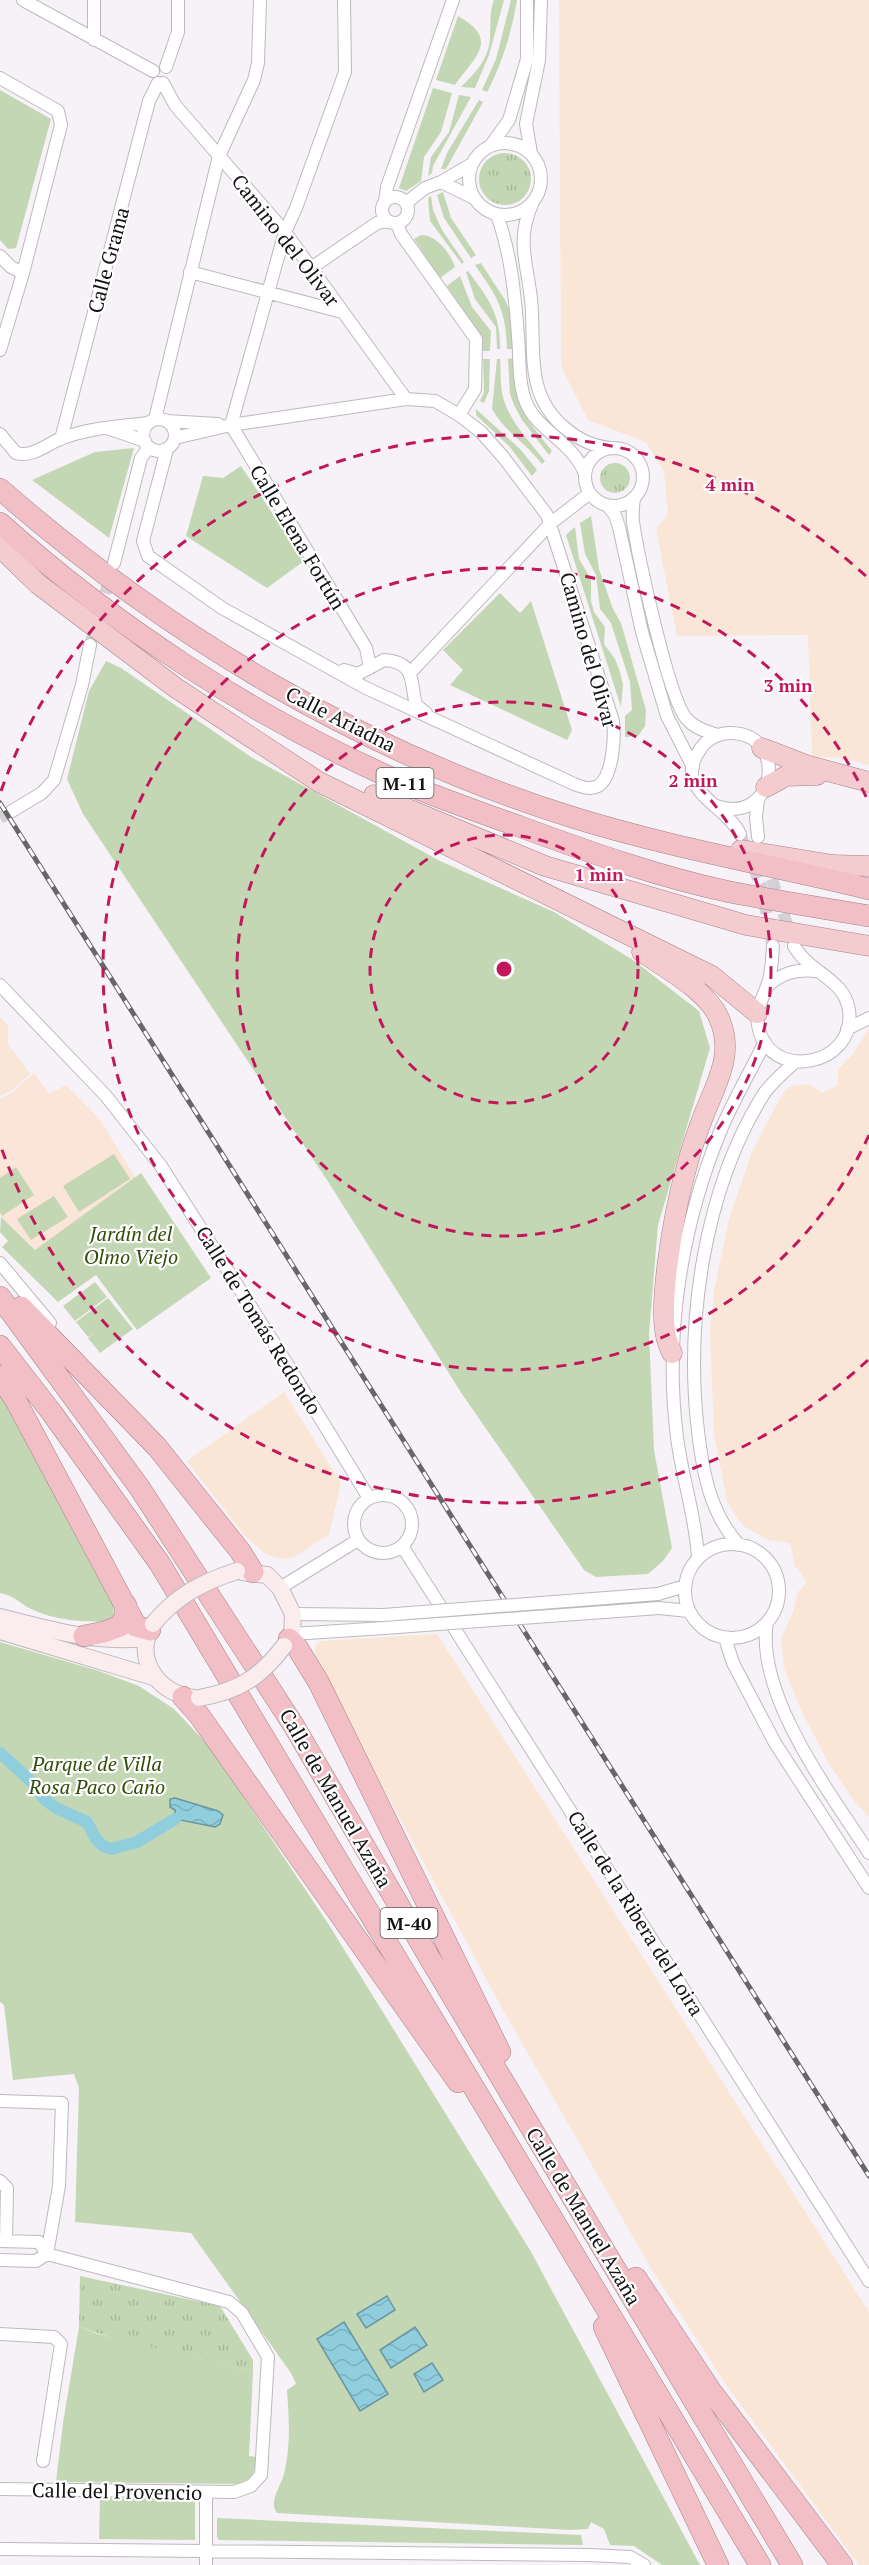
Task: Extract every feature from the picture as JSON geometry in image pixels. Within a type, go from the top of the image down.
[{"type":"highway","name":"Calle Ariadna","points":[[0,489],[89,563],[155,612],[236,665],[400,750],[486,787],[574,818],[698,851],[869,889]]},
{"type":"highway","name":"Calle Ariadna","points":[[0,523],[36,555],[142,635],[257,709],[385,775],[557,840],[650,871],[729,891],[869,916]]},
{"type":"highway","points":[[0,547],[38,584],[153,672],[319,782],[712,976],[757,1013]]},
{"type":"highway","points":[[264,746],[401,807],[545,866],[746,925],[869,946]]},
{"type":"highway","points":[[762,748],[809,766],[869,782]]},
{"type":"highway","points":[[762,793],[780,778],[808,774],[869,787]]},
{"type":"highway","points":[[574,818],[771,856],[833,865],[869,866]]},
{"type":"highway","points":[[826,878],[869,880]]},
{"type":"highway","points":[[590,916],[698,993],[717,1015],[725,1038],[724,1065],[704,1114],[684,1174],[674,1231],[664,1303],[666,1337],[672,1353]]},
{"type":"highway","points":[[0,1285],[157,1447],[240,1551],[245,1572]]},
{"type":"highway","name":"Calle de Manuel Azaña","points":[[0,1296],[140,1487],[294,1726],[792,2565]]},
{"type":"highway","name":"Calle de Manuel Azaña","points":[[0,1346],[52,1413],[160,1564],[760,2565]]},
{"type":"highway","points":[[0,1376],[16,1401],[136,1626],[150,1631]]},
{"type":"highway","points":[[84,1636],[120,1626],[125,1616],[126,1605]]},
{"type":"highway","points":[[288,1640],[297,1647],[319,1683],[564,2183],[633,2272],[711,2391],[842,2565]]},
{"type":"highway","points":[[191,1697],[199,1715],[459,2084],[513,2150],[634,2386],[718,2565]]},
{"type":"main road","points":[[0,1631],[153,1677],[168,1689],[191,1697],[222,1694],[248,1682],[269,1666],[288,1640],[293,1614],[280,1588],[267,1575],[245,1572],[190,1589],[167,1607],[150,1631],[146,1658],[153,1677]]},
{"type":"main road","points":[[0,1617],[84,1636],[123,1641],[150,1631]]},
{"type":"street","points":[[23,0],[158,79],[161,65],[166,67],[178,32],[178,0]]},
{"type":"street","points":[[94,0],[94,40]]},
{"type":"street","points":[[103,427],[157,450],[165,450],[175,438],[173,428],[158,421],[156,415],[219,156],[256,72],[260,0]]},
{"type":"street","points":[[231,425],[285,232],[296,208],[345,72],[344,0]]},
{"type":"street","points":[[453,0],[387,187],[386,216],[476,339],[475,389],[459,415]]},
{"type":"street","points":[[406,203],[425,189],[472,164],[491,145],[509,120],[526,59],[527,0]]},
{"type":"street","points":[[497,215],[509,255],[516,308],[521,381],[526,402],[538,420],[576,455],[585,474],[590,493],[596,500],[607,505],[620,506],[634,498],[643,483],[641,465],[631,453],[621,448],[593,446],[572,433],[552,414],[538,390],[534,374],[531,299],[523,234],[532,204],[542,184],[538,163],[531,153],[526,124],[539,60],[541,0]]},
{"type":"street","points":[[0,78],[58,111],[61,125],[23,273],[0,350]]},
{"type":"street","name":"Camino del Olivar","points":[[158,79],[175,105],[285,232],[406,399]]},
{"type":"street","name":"Calle Grama","points":[[61,439],[149,101],[158,79]]},
{"type":"street","points":[[491,145],[513,143],[531,153]]},
{"type":"street","points":[[472,164],[469,181],[474,198]]},
{"type":"street","points":[[441,182],[474,198],[486,210],[497,215],[522,212],[532,204]]},
{"type":"street","points":[[311,268],[386,216],[396,197],[406,203]]},
{"type":"street","points":[[386,216],[407,216],[406,203]]},
{"type":"street","points":[[0,256],[11,267],[23,273]]},
{"type":"street","points":[[190,272],[342,312]]},
{"type":"street","points":[[175,438],[231,425],[406,399],[435,401],[459,415],[481,432],[528,488],[551,523]]},
{"type":"street","points":[[0,434],[16,453],[27,455],[61,439],[103,427],[158,421],[231,425]]},
{"type":"street","points":[[114,563],[141,458],[147,444],[144,432],[158,421]]},
{"type":"street","name":"Calle Elena Fortún","points":[[231,425],[366,648],[380,663],[401,664],[411,677]]},
{"type":"street","points":[[585,474],[593,457],[610,448]]},
{"type":"street","points":[[165,450],[143,542],[148,556],[222,608],[332,667],[364,687],[437,721]]},
{"type":"street","points":[[437,721],[416,705],[411,677],[424,655],[551,523],[590,493]]},
{"type":"street","points":[[634,498],[635,530],[655,620],[675,696],[682,712],[692,723],[718,735],[740,734],[753,740],[762,748],[767,758],[770,770],[756,817],[758,837]]},
{"type":"street","points":[[607,505],[615,515],[619,527],[642,632],[667,716],[693,767],[695,784],[699,792],[733,822],[740,834]]},
{"type":"street","name":"Camino del Olivar","points":[[437,721],[574,784],[587,788],[597,787],[603,781],[614,736],[613,722],[551,523]]},
{"type":"street","points":[[12,811],[42,793],[54,780],[82,685],[90,645]]},
{"type":"street","points":[[332,667],[358,674],[380,663],[424,655]]},
{"type":"street","points":[[693,767],[704,745],[718,735]]},
{"type":"street","points":[[716,806],[739,809],[762,793]]},
{"type":"street","points":[[773,946],[767,986],[760,999],[757,1013],[758,1028],[765,1042],[783,1058],[795,1062],[812,1061],[834,1050],[842,1040],[848,1029],[849,1011],[844,994],[832,980],[808,964],[794,946]]},
{"type":"street","points":[[767,986],[781,975],[799,969],[817,972]]},
{"type":"street","name":"Calle de Tomás Redondo","points":[[0,985],[106,1096],[161,1166],[281,1354],[369,1498]]},
{"type":"street","points":[[848,1029],[869,1018]]},
{"type":"street","points":[[698,1558],[696,1529],[677,1437],[672,1353],[675,1317],[687,1242],[707,1167],[721,1131],[765,1042]]},
{"type":"street","points":[[739,1545],[728,1533],[716,1512],[700,1450],[694,1378],[696,1305],[708,1238],[738,1146],[765,1092],[795,1062]]},
{"type":"street","points":[[0,1263],[157,1447]]},
{"type":"street","points":[[377,1495],[394,1497],[407,1508],[412,1524],[408,1540],[395,1551],[379,1553],[371,1551],[358,1540],[354,1533],[354,1517],[369,1498],[377,1495]]},
{"type":"street","points":[[280,1588],[358,1540]]},
{"type":"street","points":[[766,1622],[748,1635],[725,1638],[707,1632],[693,1619],[685,1598],[685,1586],[687,1576],[698,1558],[713,1548],[739,1545],[759,1553],[774,1572],[778,1584],[778,1600],[766,1622],[764,1638],[766,1661],[805,1754],[866,1848]]},
{"type":"street","name":"Calle de la Ribera del Loira","points":[[402,1546],[869,2281]]},
{"type":"street","points":[[288,1640],[384,1621],[658,1594],[685,1586]]},
{"type":"street","points":[[293,1614],[384,1621],[659,1608],[689,1611]]},
{"type":"street","points":[[725,1638],[733,1663],[753,1703],[869,1888]]},
{"type":"street","points":[[805,1787],[822,1800],[848,1841],[866,1848]]},
{"type":"street","points":[[0,2101],[62,2103],[59,2186],[47,2254],[36,2261],[0,2260]]},
{"type":"street","points":[[0,2181],[6,2188],[3,2241],[39,2242],[47,2254]]},
{"type":"street","name":"Calle del Provencio","points":[[0,2489],[234,2492],[251,2486],[261,2475],[264,2461],[268,2357],[242,2313],[228,2302],[47,2254]]},
{"type":"street","points":[[0,2334],[54,2337],[61,2344],[44,2462]]},
{"type":"street","points":[[206,2492],[206,2565]]},
{"type":"street","points":[[0,2549],[206,2551],[589,2560],[630,2557],[644,2565]]},
{"type":"shaded area","points":[[559,0],[869,0],[869,765],[843,758],[812,756],[808,635],[677,636],[656,529],[668,514],[664,472],[646,442],[588,420],[561,367]]},
{"type":"shaded area","points":[[0,1017],[8,1026],[8,1044],[30,1074],[11,1091],[0,1096]]},
{"type":"shaded area","points":[[869,1029],[869,1817],[855,1802],[828,1762],[801,1710],[784,1668],[781,1639],[793,1612],[798,1592],[807,1582],[795,1566],[790,1543],[769,1540],[745,1527],[727,1501],[714,1434],[710,1331],[714,1291],[729,1219],[752,1152],[770,1117],[784,1092],[791,1086],[809,1084],[822,1093],[838,1085],[838,1069],[852,1055]]},
{"type":"shaded area","points":[[34,1073],[49,1094],[66,1085],[101,1121],[136,1179],[35,1250],[0,1216],[0,1099],[13,1092]]},
{"type":"shaded area","points":[[284,1392],[341,1483],[329,1534],[294,1557],[284,1559],[267,1555],[244,1535],[187,1461]]},
{"type":"shaded area","points":[[437,1634],[869,2312],[869,2565],[859,2565],[727,2386],[652,2270],[503,2010],[317,1664],[316,1645],[321,1641]]},
{"type":"green space","points":[[494,0],[504,0],[489,55],[475,88],[461,87],[476,71],[487,53]]},
{"type":"green space","points":[[511,0],[517,0],[509,35],[502,59],[487,92],[482,90],[496,59]]},
{"type":"green space","points":[[458,16],[471,25],[481,41],[476,57],[455,85],[436,80]]},
{"type":"green space","points":[[433,88],[452,93],[441,132],[424,157],[421,181],[406,191],[399,188]]},
{"type":"green space","points":[[0,90],[51,119],[16,248],[8,249],[0,240]]},
{"type":"green space","points":[[459,95],[471,97],[433,166],[432,173],[428,176],[431,157],[449,132]]},
{"type":"green space","points":[[479,100],[483,102],[446,169],[441,169],[447,153]]},
{"type":"green space","points":[[500,153],[510,153],[524,160],[531,179],[524,198],[510,205],[500,205],[490,201],[483,194],[479,184],[479,174],[483,164],[490,157]]},
{"type":"green space","points":[[443,192],[451,218],[476,255],[471,258],[444,218],[437,195]]},
{"type":"green space","points":[[431,196],[433,210],[442,230],[464,262],[462,264],[430,221],[428,198]]},
{"type":"green space","points":[[421,235],[437,241],[453,262],[455,267],[440,278],[414,239]]},
{"type":"green space","points":[[481,263],[511,313],[513,349],[507,349],[505,324],[499,304],[475,265]]},
{"type":"green space","points":[[468,271],[482,290],[496,316],[500,349],[497,349],[496,327],[475,299],[466,272]]},
{"type":"green space","points":[[460,276],[472,307],[491,331],[490,351],[483,351],[483,339],[447,286]]},
{"type":"green space","points":[[513,358],[518,399],[527,418],[552,451],[549,455],[522,420],[514,405],[510,394],[508,359]]},
{"type":"green space","points":[[483,359],[490,359],[489,391],[484,403],[480,401],[484,392]]},
{"type":"green space","points":[[497,359],[500,359],[501,388],[506,406],[521,431],[545,461],[542,464],[503,424],[492,409]]},
{"type":"green space","points":[[476,409],[520,449],[537,470],[532,476],[509,446],[476,415]]},
{"type":"green space","points":[[134,448],[109,538],[32,480],[95,452]]},
{"type":"green space","points":[[615,463],[626,467],[630,478],[626,489],[615,493],[604,489],[600,478],[604,467]]},
{"type":"green space","points":[[241,466],[304,561],[267,588],[186,536],[203,476],[223,478]]},
{"type":"green space","points":[[591,516],[599,569],[613,609],[621,623],[646,710],[645,726],[638,736],[625,737],[625,716],[632,710],[630,682],[611,623],[600,609],[596,575],[585,554],[580,523]]},
{"type":"green space","points":[[575,527],[579,559],[591,579],[591,601],[594,612],[605,627],[604,644],[615,659],[620,672],[623,685],[621,707],[566,535]]},
{"type":"green space","points":[[500,593],[520,613],[531,601],[572,730],[567,740],[450,685],[463,670],[443,650]]},
{"type":"green space","points":[[106,661],[121,668],[251,757],[440,861],[554,912],[633,960],[699,1011],[710,1048],[658,1225],[649,1333],[654,1450],[672,1548],[663,1561],[648,1574],[596,1577],[584,1570],[462,1394],[329,1183],[83,814],[67,779],[89,691]]},
{"type":"green space","points":[[114,1154],[130,1179],[79,1212],[63,1186]]},
{"type":"green space","points":[[16,1167],[34,1195],[2,1216],[0,1178]]},
{"type":"green space","name":"Jardín del Olmo Viejo","points":[[141,1173],[211,1278],[137,1330],[96,1275],[58,1302],[2,1247],[8,1241],[0,1232],[1,1217],[35,1250]]},
{"type":"green space","points":[[54,1196],[68,1217],[31,1240],[17,1219]]},
{"type":"green space","points":[[95,1282],[107,1297],[75,1321],[63,1306]]},
{"type":"green space","points":[[108,1298],[133,1329],[100,1353],[88,1338],[94,1333],[88,1337],[76,1322]]},
{"type":"green space","points":[[0,1393],[114,1599],[113,1622],[81,1621],[49,1616],[0,1593]]},
{"type":"green space","name":"Parque de Villa Rosa Paco Caño","points":[[0,1642],[99,1671],[139,1686],[174,1709],[210,1747],[329,1925],[530,2250],[700,2565],[662,2565],[634,2546],[610,2545],[604,2529],[591,2522],[588,2529],[570,2530],[277,2513],[274,2499],[284,2474],[289,2442],[287,2390],[296,2384],[291,2373],[191,2233],[75,2222],[79,2088],[74,2074],[13,2080],[4,2005],[0,2002]]},
{"type":"green space","points":[[80,2276],[220,2306],[253,2360],[253,2372],[119,2340],[79,2327]]},
{"type":"green space","points":[[79,2327],[98,2334],[253,2372],[249,2456],[257,2457],[251,2476],[240,2484],[56,2482]]},
{"type":"green space","points":[[100,2498],[195,2499],[195,2540],[99,2539]]},
{"type":"green space","points":[[217,2518],[581,2535],[583,2545],[219,2540]]},
{"type":"water","points":[[175,1798],[218,1811],[223,1815],[220,1824],[215,1827],[175,1819],[175,1810],[170,1807],[170,1799]]},
{"type":"water","points":[[387,2296],[395,2310],[366,2328],[357,2314]]},
{"type":"water","points":[[344,2322],[388,2394],[360,2411],[317,2339]]},
{"type":"water","points":[[415,2327],[427,2345],[391,2368],[380,2350]]},
{"type":"water","points":[[432,2363],[443,2380],[424,2392],[414,2374]]},
{"type":"waterway","points":[[0,1753],[34,1784],[45,1800],[56,1808],[87,1822],[96,1839],[103,1846],[111,1849],[137,1842],[175,1819]]},
{"type":"tunnel","points":[[90,645],[111,574]]},
{"type":"tunnel","points":[[0,818],[12,811]]},
{"type":"tunnel","points":[[740,834],[761,886],[773,946]]},
{"type":"tunnel","points":[[766,862],[791,936]]},
{"type":"railway","points":[[0,803],[869,2176]]}]
